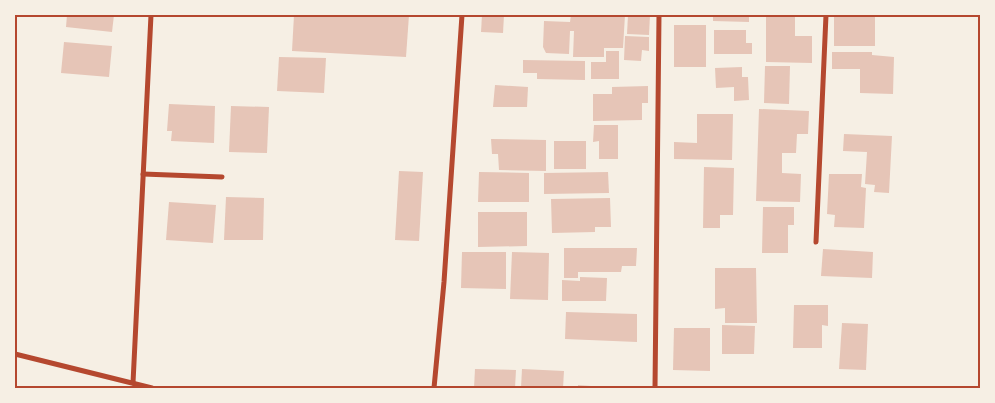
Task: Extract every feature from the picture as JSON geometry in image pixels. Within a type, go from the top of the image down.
[{"type":"street","points":[[133,383],[151,15]]},
{"type":"street","points":[[434,388],[462,15]]},
{"type":"street","points":[[655,388],[659,15]]},
{"type":"street","points":[[816,242],[826,15]]},
{"type":"street","points":[[143,174],[222,177]]},
{"type":"street","points":[[15,354],[152,388]]},
{"type":"building","points":[[67,15],[114,15],[112,32],[66,27]]},
{"type":"building","points":[[294,15],[409,15],[406,57],[292,51]]},
{"type":"building","points":[[482,15],[504,15],[503,33],[481,32]]},
{"type":"building","points":[[571,15],[625,15],[623,48],[604,48],[604,57],[573,57],[574,31],[570,31],[569,54],[546,53],[543,47],[544,21],[570,22]]},
{"type":"building","points":[[628,15],[650,15],[649,35],[627,34]]},
{"type":"building","points":[[713,15],[749,15],[749,22],[713,21]]},
{"type":"building","points":[[766,15],[795,15],[795,36],[812,36],[812,63],[766,62]]},
{"type":"building","points":[[834,15],[875,15],[875,46],[834,46]]},
{"type":"building","points":[[674,25],[706,25],[706,67],[674,67]]},
{"type":"building","points":[[714,30],[746,30],[746,43],[752,43],[752,54],[714,54]]},
{"type":"building","points":[[625,36],[649,37],[649,51],[642,50],[641,61],[624,60]]},
{"type":"building","points":[[64,42],[112,46],[109,77],[61,73]]},
{"type":"building","points":[[606,51],[619,51],[619,79],[591,79],[591,62],[606,62]]},
{"type":"building","points":[[832,52],[872,52],[872,55],[894,57],[893,94],[860,93],[860,69],[832,69]]},
{"type":"building","points":[[279,57],[326,58],[324,93],[277,91]]},
{"type":"building","points":[[523,60],[585,61],[585,80],[537,79],[537,73],[523,73]]},
{"type":"building","points":[[765,66],[790,66],[789,104],[764,103]]},
{"type":"building","points":[[742,67],[742,77],[748,77],[749,100],[734,101],[734,87],[716,88],[715,68]]},
{"type":"building","points":[[495,85],[528,87],[527,107],[493,107]]},
{"type":"building","points":[[648,86],[648,103],[642,103],[642,120],[593,121],[593,94],[612,94],[612,87]]},
{"type":"building","points":[[169,104],[215,106],[214,143],[171,141],[172,131],[167,131]]},
{"type":"building","points":[[231,106],[269,107],[267,153],[229,152]]},
{"type":"building","points":[[759,109],[809,111],[808,134],[797,134],[796,153],[782,153],[782,173],[801,174],[800,202],[756,201]]},
{"type":"building","points":[[697,114],[733,114],[732,160],[674,159],[674,142],[697,143]]},
{"type":"building","points":[[594,125],[618,125],[618,159],[599,159],[599,141],[593,142]]},
{"type":"building","points":[[844,134],[892,136],[889,193],[874,192],[875,185],[865,184],[867,152],[843,151]]},
{"type":"building","points":[[491,139],[546,140],[546,171],[499,170],[498,154],[492,154]]},
{"type":"building","points":[[554,141],[586,141],[586,169],[554,169]]},
{"type":"building","points":[[704,167],[734,168],[733,215],[720,215],[720,228],[703,228]]},
{"type":"building","points":[[399,171],[423,172],[419,241],[395,240]]},
{"type":"building","points":[[479,172],[529,173],[529,202],[478,202]]},
{"type":"building","points":[[608,172],[609,193],[544,194],[544,173]]},
{"type":"building","points":[[829,174],[862,174],[861,187],[866,188],[864,228],[834,227],[835,215],[827,214]]},
{"type":"building","points":[[226,197],[264,198],[263,240],[224,240]]},
{"type":"building","points":[[610,198],[611,227],[595,227],[595,232],[552,233],[551,199]]},
{"type":"building","points":[[169,202],[216,205],[213,243],[166,240]]},
{"type":"building","points":[[763,207],[794,207],[794,225],[788,225],[788,253],[762,253]]},
{"type":"building","points":[[478,212],[527,212],[527,246],[478,247]]},
{"type":"building","points":[[564,248],[637,248],[636,266],[622,266],[621,272],[578,272],[578,278],[564,278]]},
{"type":"building","points":[[823,249],[873,252],[872,278],[821,276]]},
{"type":"building","points":[[462,252],[506,252],[506,289],[461,288]]},
{"type":"building","points":[[512,252],[549,253],[548,300],[510,299]]},
{"type":"building","points":[[715,268],[756,268],[757,323],[725,323],[725,308],[715,309]]},
{"type":"building","points":[[580,277],[607,278],[606,301],[562,301],[562,280],[580,281]]},
{"type":"building","points":[[794,305],[828,305],[828,326],[822,325],[822,348],[793,348]]},
{"type":"building","points":[[566,312],[637,314],[637,342],[565,339]]},
{"type":"building","points":[[842,323],[868,324],[866,370],[839,369]]},
{"type":"building","points":[[722,325],[755,326],[754,354],[722,354]]},
{"type":"building","points":[[674,328],[710,328],[710,371],[673,370]]},
{"type":"building","points":[[475,369],[516,370],[515,388],[474,388]]},
{"type":"building","points":[[522,369],[564,371],[563,388],[521,388]]},
{"type":"building","points":[[578,385],[604,387],[604,388],[578,388]]}]
